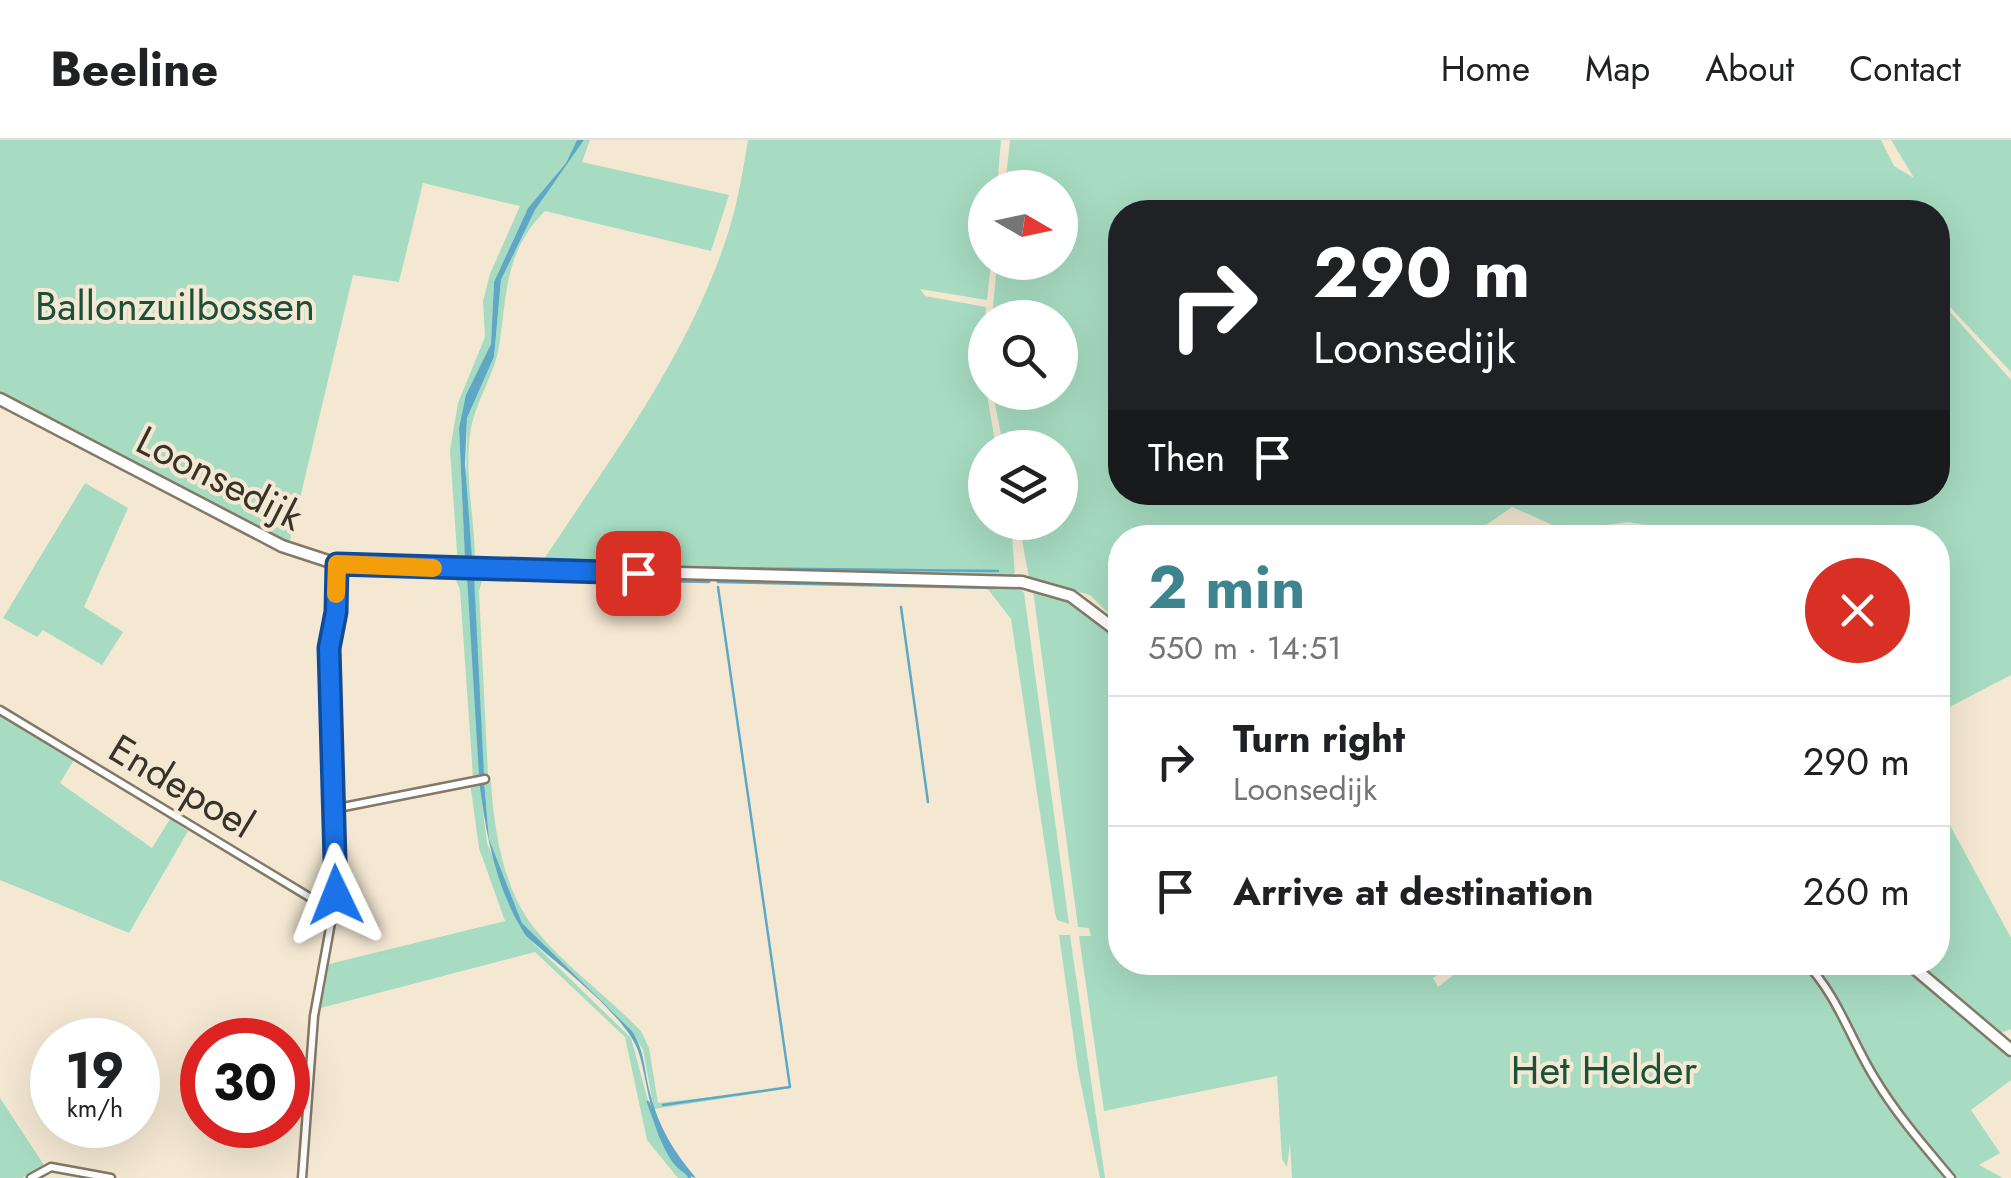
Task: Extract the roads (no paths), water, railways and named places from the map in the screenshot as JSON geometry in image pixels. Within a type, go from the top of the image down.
[{"type":"street","name":"Loonsedijk","points":[[0,398],[262,536],[337,564],[1026,583],[1071,596],[1108,625]]},
{"type":"street","points":[[302,1178],[314,1016],[334,912],[329,648],[336,612],[337,564]]},
{"type":"street","name":"Endepoel","points":[[0,710],[334,912]]},
{"type":"street","points":[[334,809],[485,778]]},
{"type":"street","points":[[1816,975],[1874,1078],[1912,1134],[1952,1178]]},
{"type":"street","points":[[1923,975],[2011,1050]]},
{"type":"street","points":[[31,1178],[52,1167],[112,1178]]},
{"type":"water","points":[[577,140],[584,140],[535,210],[501,280],[494,357],[467,418],[465,463],[472,559],[465,560],[459,428],[466,395],[491,344],[494,282],[528,208],[566,163]]},
{"type":"water","points":[[467,576],[474,576],[484,775],[479,775]]},
{"type":"water","points":[[479,781],[484,781],[489,839],[522,923],[632,1031],[642,1053],[657,1117],[696,1178],[681,1171],[661,1141],[637,1048],[629,1034],[603,1004],[526,936],[516,918],[494,862],[485,822]]},
{"type":"waterway","points":[[624,567],[998,571]]},
{"type":"waterway","points":[[485,577],[709,582]]},
{"type":"waterway","points":[[718,582],[994,588]]},
{"type":"waterway","points":[[663,1105],[790,1087],[718,587]]},
{"type":"waterway","points":[[901,607],[928,802]]},
{"type":"waterway","points":[[648,1102],[661,1138],[690,1178]]},
{"type":"park label","name":"Ballonzuilbossen","points":[[175,306]]},
{"type":"park label","name":"Het Helder","points":[[1604,1070]]}]
